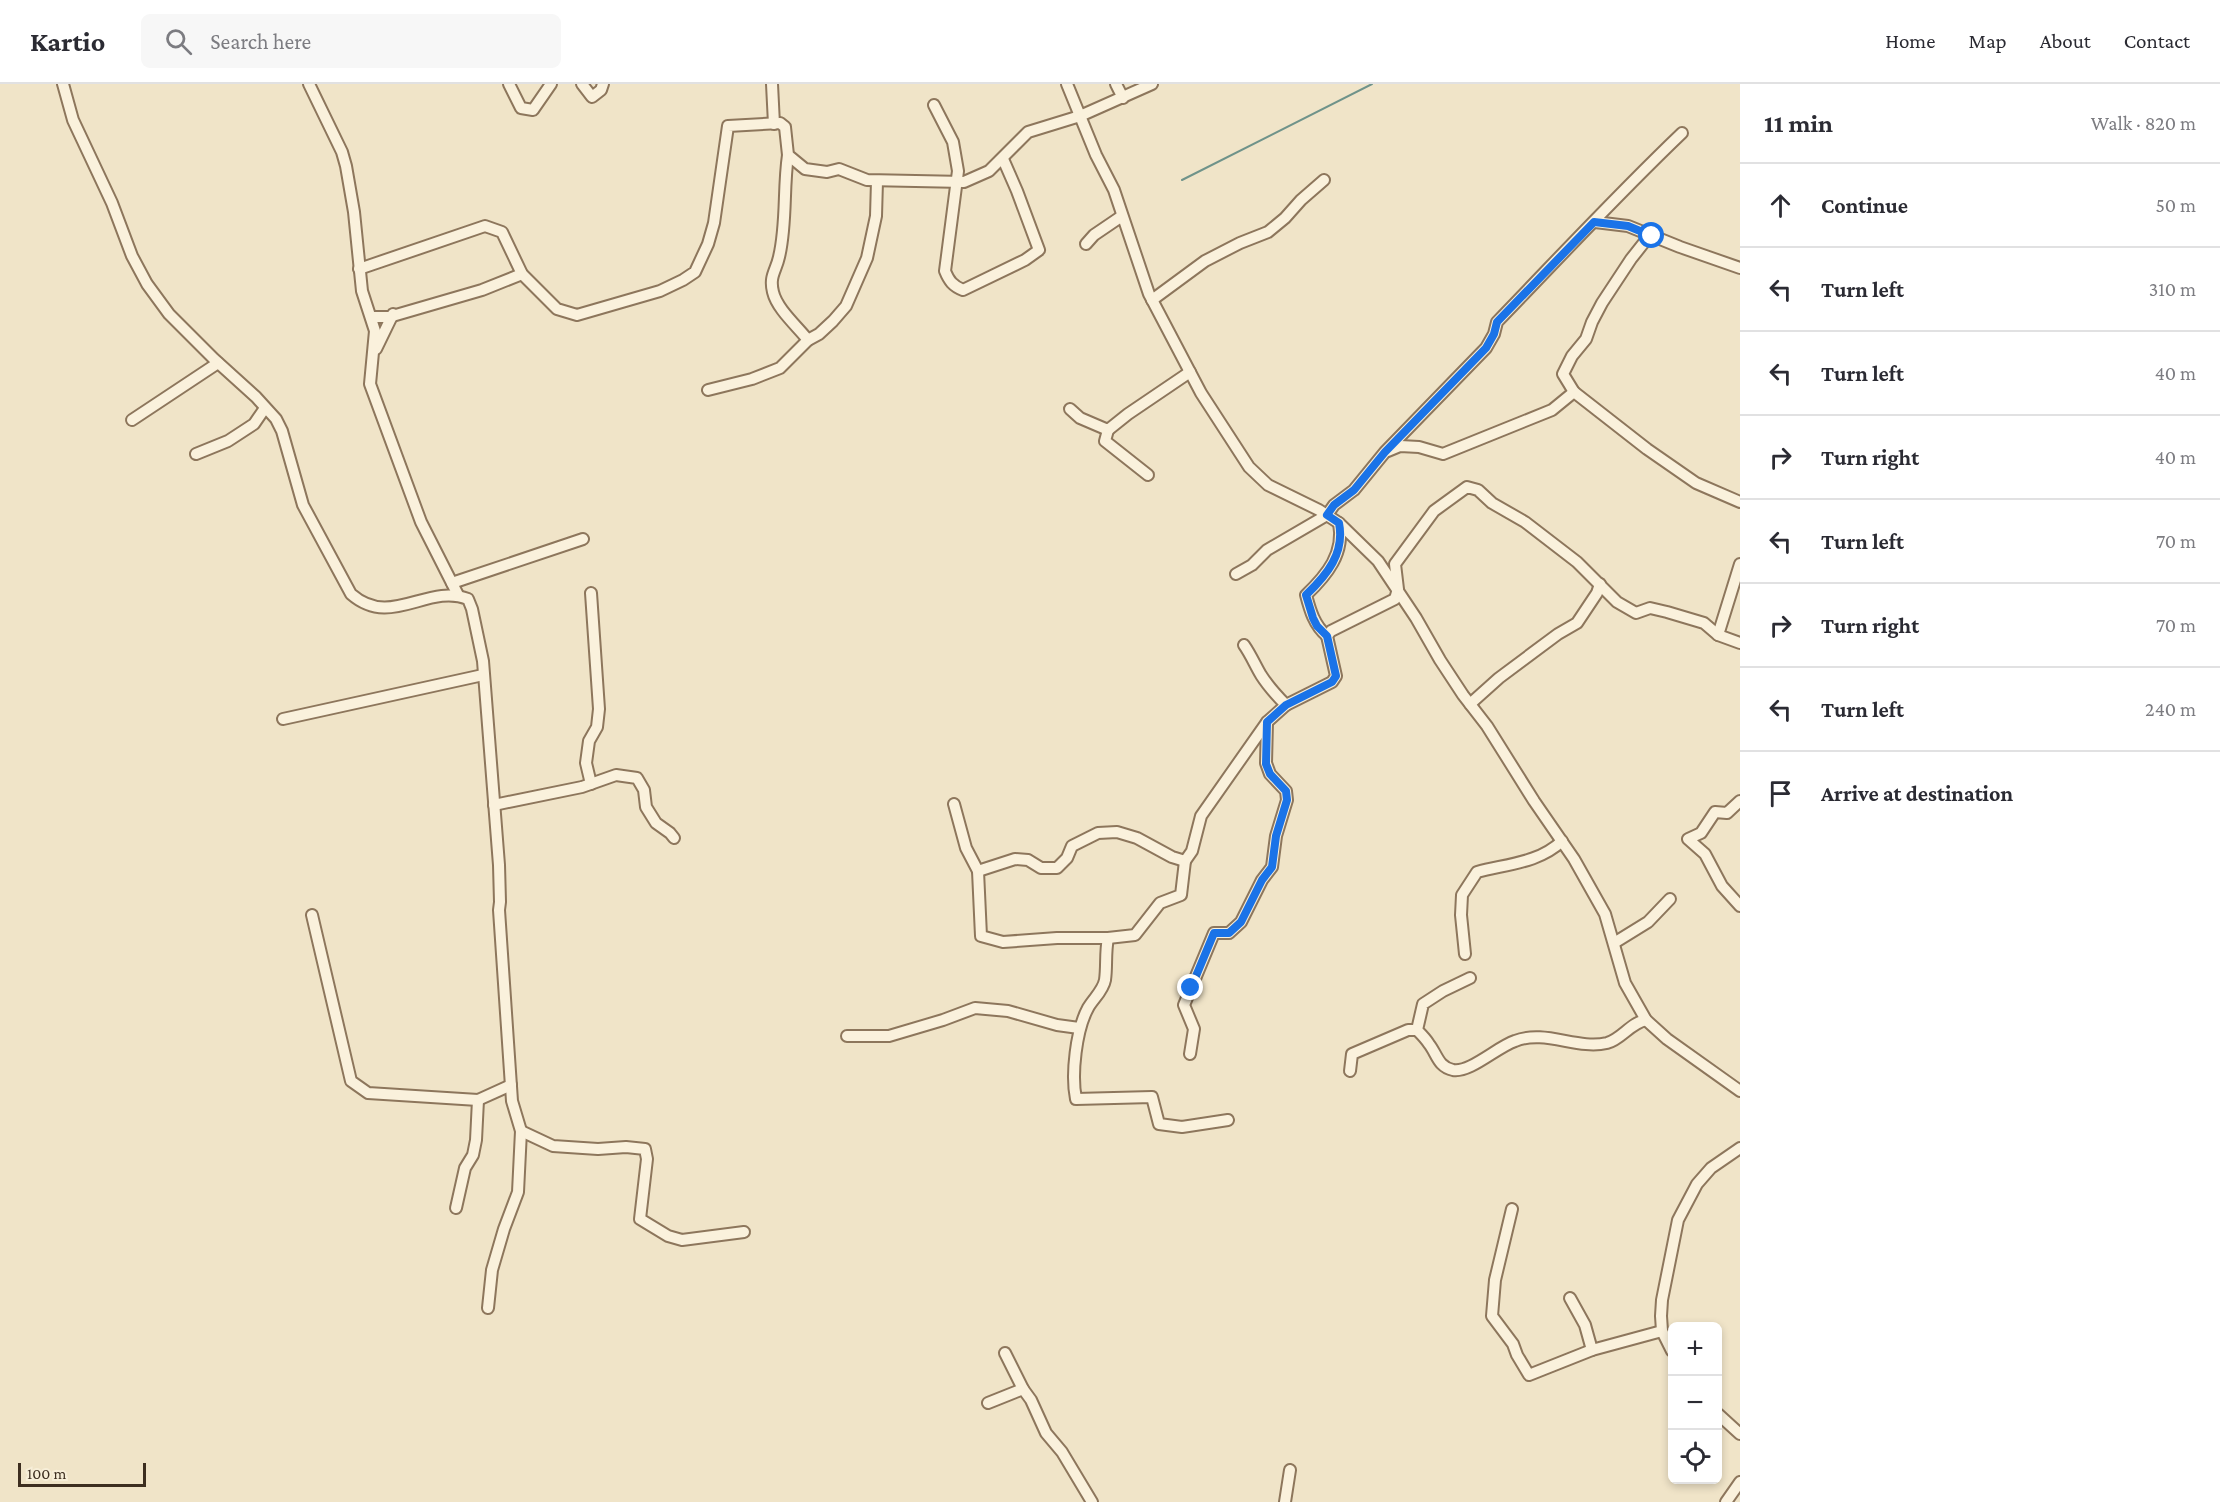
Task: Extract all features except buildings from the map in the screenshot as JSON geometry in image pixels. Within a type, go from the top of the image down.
[{"type":"street","points":[[63,84],[73,120],[112,203],[132,256],[147,284],[169,314],[276,419],[282,431],[303,505],[351,594],[360,602],[386,608],[447,595],[458,595],[468,599],[472,609],[483,661],[499,865],[499,910],[512,1101],[521,1131],[518,1192],[492,1270],[488,1308]]},
{"type":"street","points":[[309,84],[339,144],[346,166],[354,212],[362,291],[375,332],[370,384],[421,522],[458,595]]},
{"type":"street","points":[[509,84],[521,108],[533,110],[551,84]]},
{"type":"street","points":[[582,84],[592,97],[601,90],[603,84]]},
{"type":"street","points":[[772,84],[774,124]]},
{"type":"street","points":[[1067,84],[1096,155],[1114,190],[1152,300],[1201,393],[1249,467],[1268,485],[1339,523],[1378,561],[1398,589],[1440,660],[1487,726],[1562,841],[1605,914],[1625,983],[1646,1020],[1666,1040],[1740,1091]]},
{"type":"street","points":[[1116,84],[1123,98]]},
{"type":"street","points":[[788,155],[805,169],[827,172],[839,169],[867,180],[964,182],[989,171],[1028,132],[1080,116],[1152,84]]},
{"type":"street","points":[[934,105],[952,142],[958,171],[949,233],[948,262],[945,271],[949,281],[955,287],[963,290],[1025,260],[1039,250],[1003,159]]},
{"type":"street","points":[[359,269],[485,226],[502,232],[522,274],[557,309],[577,315],[660,291],[695,272],[708,244],[714,224],[728,126],[780,123],[785,128],[788,155],[781,247],[777,267],[771,277],[773,294],[782,309],[808,340]]},
{"type":"street","points":[[1236,574],[1252,565],[1267,550],[1327,515],[1334,505],[1354,490],[1385,452],[1486,348],[1494,334],[1497,322],[1594,222],[1617,195],[1682,133]]},
{"type":"street","points":[[1152,300],[1205,261],[1268,232],[1324,180]]},
{"type":"street","points":[[708,390],[752,379],[780,368],[808,340],[819,334],[846,306],[864,266],[876,216],[877,181]]},
{"type":"street","points":[[1086,244],[1094,235],[1122,216]]},
{"type":"street","points":[[1594,222],[1628,226],[1740,268]]},
{"type":"street","points":[[1652,236],[1631,259],[1602,303],[1592,321],[1586,339],[1572,356],[1563,374],[1574,392],[1647,449],[1695,483],[1740,502]]},
{"type":"street","points":[[371,317],[389,317],[482,290],[522,274]]},
{"type":"street","points":[[373,356],[393,314]]},
{"type":"street","points":[[132,420],[218,363]]},
{"type":"street","points":[[1148,475],[1105,441],[1108,430],[1190,372]]},
{"type":"street","points":[[1385,452],[1400,446],[1419,447],[1443,454],[1552,410],[1574,392]]},
{"type":"street","points":[[196,454],[228,441],[254,424],[264,408]]},
{"type":"street","points":[[1070,409],[1080,418],[1108,430]]},
{"type":"street","points":[[1327,636],[1331,631],[1395,599],[1398,589],[1395,564],[1434,510],[1467,487],[1478,490],[1492,503],[1525,522],[1577,562],[1617,602],[1636,613],[1650,608],[1667,612],[1704,623],[1718,635],[1740,643]]},
{"type":"street","points":[[954,804],[966,848],[978,871],[981,936],[1003,942],[1135,935],[1160,903],[1181,895],[1185,861],[1192,851],[1201,816],[1267,722],[1286,705],[1332,682],[1336,676],[1327,636],[1317,626],[1306,595],[1322,580],[1338,554],[1341,536],[1339,523]]},
{"type":"street","points":[[452,583],[583,539]]},
{"type":"street","points":[[1718,635],[1740,564]]},
{"type":"street","points":[[1470,705],[1499,678],[1577,622],[1597,593],[1600,584]]},
{"type":"street","points":[[591,593],[599,709],[597,727],[589,741],[586,763],[591,784]]},
{"type":"street","points":[[1244,645],[1272,691],[1286,705]]},
{"type":"street","points":[[283,719],[483,675]]},
{"type":"street","points":[[1190,1054],[1194,1029],[1184,1005],[1214,933],[1229,933],[1241,922],[1262,880],[1272,867],[1276,836],[1287,800],[1286,791],[1270,774],[1266,764],[1267,722]]},
{"type":"street","points":[[494,805],[591,784],[616,775],[637,778],[644,790],[646,807],[656,823],[674,838]]},
{"type":"street","points":[[1740,801],[1727,813],[1715,812],[1701,833],[1688,839],[1705,854],[1722,886],[1740,906]]},
{"type":"street","points":[[978,871],[1015,859],[1028,860],[1041,868],[1057,868],[1067,858],[1072,846],[1098,833],[1117,832],[1137,838],[1185,861]]},
{"type":"street","points":[[1465,954],[1461,915],[1462,895],[1477,872],[1535,859],[1554,849],[1562,841]]},
{"type":"street","points":[[1614,943],[1648,922],[1670,899]]},
{"type":"street","points":[[312,915],[351,1081],[368,1093],[477,1100],[511,1085]]},
{"type":"street","points":[[1108,938],[1104,981],[1079,1028],[1073,1088],[1076,1099],[1119,1096],[1152,1097],[1159,1124],[1182,1127],[1228,1120]]},
{"type":"street","points":[[1417,1030],[1424,1004],[1443,991],[1470,978]]},
{"type":"street","points":[[847,1036],[889,1036],[975,1008],[1008,1011],[1058,1025],[1079,1028]]},
{"type":"street","points":[[1350,1071],[1352,1054],[1408,1030],[1417,1030],[1429,1044],[1439,1062],[1452,1070],[1465,1070],[1500,1047],[1518,1039],[1558,1038],[1585,1044],[1608,1042],[1635,1022],[1646,1020]]},
{"type":"street","points":[[456,1208],[465,1168],[473,1155],[476,1140],[477,1100]]},
{"type":"street","points":[[521,1131],[553,1146],[645,1149],[647,1159],[640,1219],[668,1236],[682,1239],[744,1232]]},
{"type":"street","points":[[1668,1343],[1662,1331],[1662,1300],[1678,1220],[1697,1184],[1712,1167],[1740,1148]]},
{"type":"street","points":[[1512,1209],[1494,1280],[1492,1316],[1513,1344],[1516,1355],[1529,1376],[1592,1350],[1662,1331]]},
{"type":"street","points":[[1570,1298],[1585,1325],[1592,1350]]},
{"type":"street","points":[[1005,1353],[1046,1433],[1062,1452],[1092,1502]]},
{"type":"street","points":[[988,1403],[1023,1389]]},
{"type":"street","points":[[1722,1418],[1740,1434]]},
{"type":"street","points":[[1285,1502],[1290,1470]]},
{"type":"street","points":[[1726,1502],[1740,1482]]},
{"type":"waterway","points":[[1182,180],[1372,84]]},
{"type":"route","points":[[1191,988],[1214,933],[1229,933],[1241,922],[1262,880],[1272,867],[1276,836],[1287,800],[1286,791],[1270,774],[1266,764],[1267,722],[1286,705],[1322,688],[1332,682],[1336,676],[1327,636],[1317,626],[1306,595],[1322,580],[1338,554],[1341,536],[1339,523],[1327,515],[1334,505],[1354,490],[1385,452],[1486,348],[1494,334],[1497,322],[1594,222],[1616,223],[1652,236]]}]
